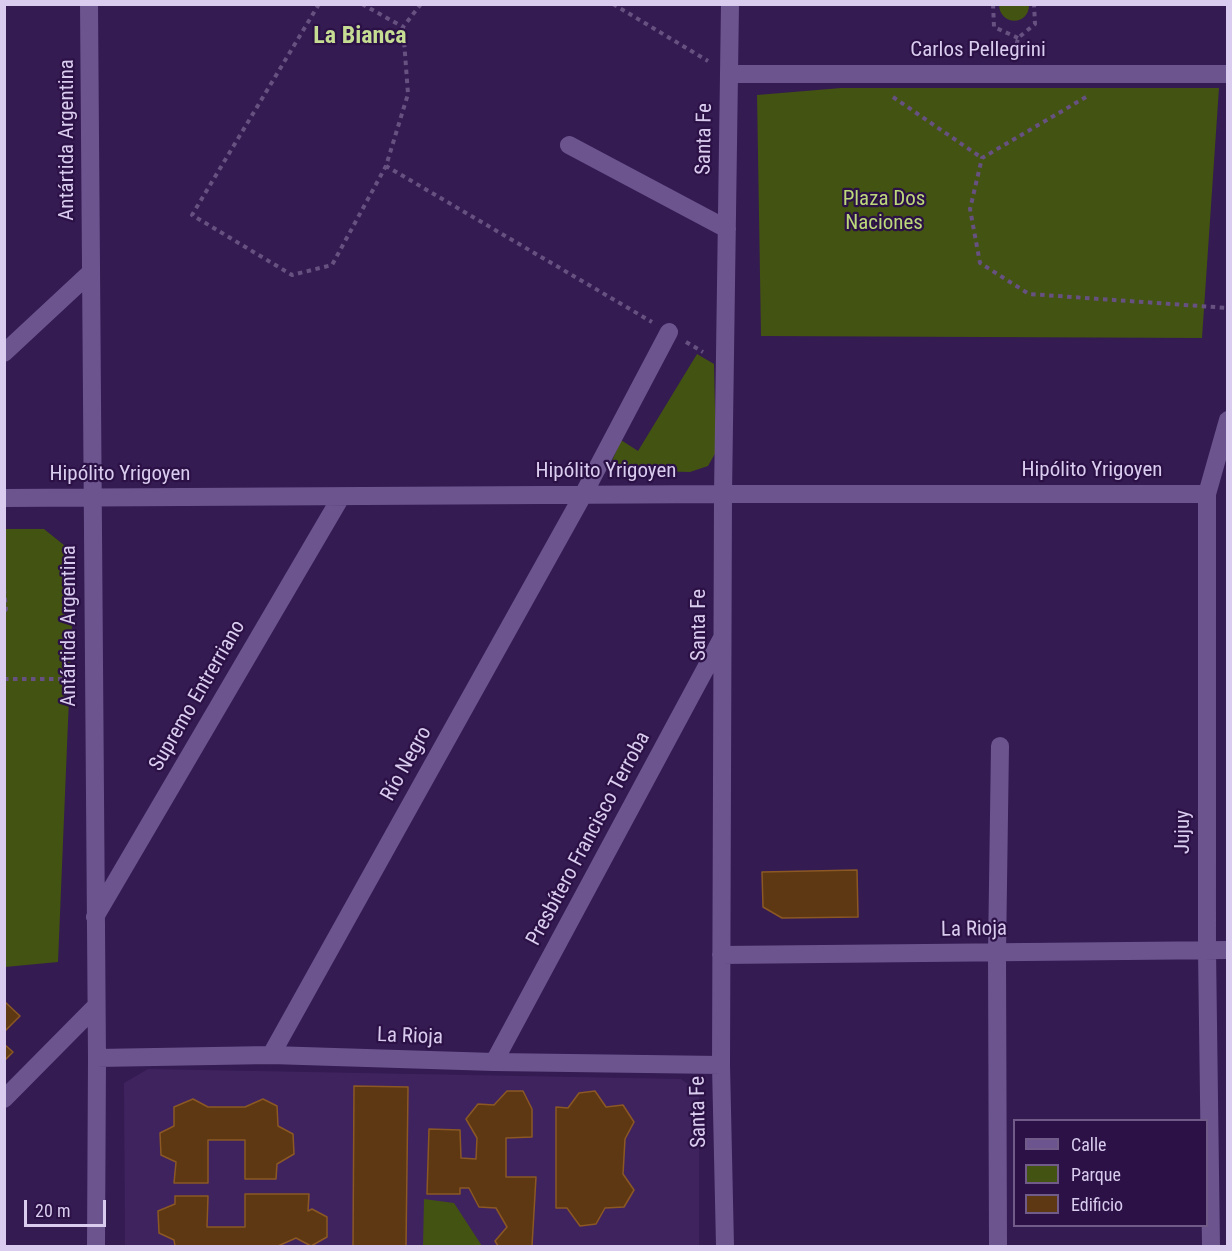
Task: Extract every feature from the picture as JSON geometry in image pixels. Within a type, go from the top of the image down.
[{"type":"street","name":"Antártida Argentina","points":[[90,4],[97,1058],[96,1246]]},
{"type":"street","name":"Santa Fe","points":[[725,1246],[721,955],[723,494],[730,4]]},
{"type":"street","name":"Carlos Pellegrini","points":[[729,74],[1227,74]]},
{"type":"street","points":[[568,145],[727,229]]},
{"type":"street","points":[[4,353],[91,272]]},
{"type":"street","name":"Río Negro","points":[[270,1055],[583,495],[669,332]]},
{"type":"street","name":"Jujuy","points":[[1211,1246],[1207,950],[1207,494],[1227,420]]},
{"type":"street","name":"Hipólito Yrigoyen","points":[[4,498],[1207,494]]},
{"type":"street","name":"Supremo Entrerriano","points":[[95,918],[341,496]]},
{"type":"street","name":"Presbítero Francisco Terroba","points":[[494,1062],[723,636]]},
{"type":"street","points":[[998,1246],[997,952],[1000,746]]},
{"type":"street","name":"La Rioja","points":[[721,955],[1227,950]]},
{"type":"street","points":[[4,1099],[96,1006]]},
{"type":"street","name":"La Rioja","points":[[97,1058],[270,1055],[494,1062],[721,1065]]},
{"type":"path","points":[[320,4],[192,215],[292,275],[332,265],[386,166],[408,94],[403,27],[421,4]]},
{"type":"path","points":[[362,4],[403,27]]},
{"type":"path","points":[[373,11],[377,4]]},
{"type":"path","points":[[614,4],[729,74]]},
{"type":"path","points":[[993,4],[994,27],[1018,38]]},
{"type":"path","points":[[1012,74],[1018,38],[1035,24],[1034,4]]},
{"type":"path","points":[[859,74],[982,158]]},
{"type":"path","points":[[1125,74],[982,158],[970,209],[980,263],[1029,294],[1227,308]]},
{"type":"path","points":[[386,166],[725,365]]},
{"type":"path","points":[[4,588],[6,609],[4,612]]},
{"type":"path","points":[[4,679],[93,679]]},
{"type":"shaded area","points":[[148,1069],[681,1079],[699,1092],[699,1246],[125,1246],[124,1083]]},
{"type":"green space","points":[[999,5],[1029,5],[1024,17],[1014,21],[1004,17]]},
{"type":"green space","name":"Plaza Dos Naciones","points":[[841,88],[1219,88],[1202,338],[761,336],[757,95]]},
{"type":"green space","points":[[697,354],[714,364],[716,452],[708,466],[690,472],[608,470],[621,440],[638,451]]},
{"type":"green space","points":[[5,529],[44,529],[75,554],[58,962],[5,967]]},
{"type":"green space","points":[[424,1199],[454,1203],[482,1246],[423,1246]]},
{"type":"building","points":[[857,870],[858,917],[782,918],[763,907],[762,872]]},
{"type":"building","points":[[4,1001],[20,1016],[4,1032]]},
{"type":"building","points":[[4,1044],[13,1052],[4,1061]]},
{"type":"building","points":[[354,1086],[408,1087],[406,1246],[353,1246]]},
{"type":"building","points":[[507,1091],[523,1091],[532,1109],[532,1137],[506,1138],[506,1177],[536,1177],[532,1246],[498,1246],[495,1241],[507,1227],[496,1208],[479,1207],[469,1188],[460,1188],[460,1194],[427,1194],[429,1129],[460,1130],[461,1158],[476,1159],[477,1138],[466,1119],[478,1104],[494,1105]]},
{"type":"building","points":[[595,1091],[606,1107],[623,1105],[634,1122],[625,1139],[623,1174],[634,1190],[624,1207],[605,1208],[596,1224],[580,1226],[567,1208],[556,1208],[556,1107],[568,1108],[579,1093]]},
{"type":"building","points":[[193,1099],[208,1107],[245,1107],[263,1099],[277,1106],[278,1126],[293,1134],[294,1154],[277,1164],[276,1179],[245,1179],[245,1140],[208,1140],[208,1183],[174,1183],[176,1162],[161,1155],[160,1133],[174,1126],[174,1107]]},
{"type":"building","points":[[245,1194],[309,1194],[308,1211],[312,1209],[327,1217],[327,1237],[311,1246],[296,1238],[278,1246],[175,1246],[174,1240],[159,1233],[158,1211],[175,1204],[175,1196],[208,1196],[207,1227],[245,1227]]},
{"type":"district","name":"La Bianca","points":[[360,37]]}]
